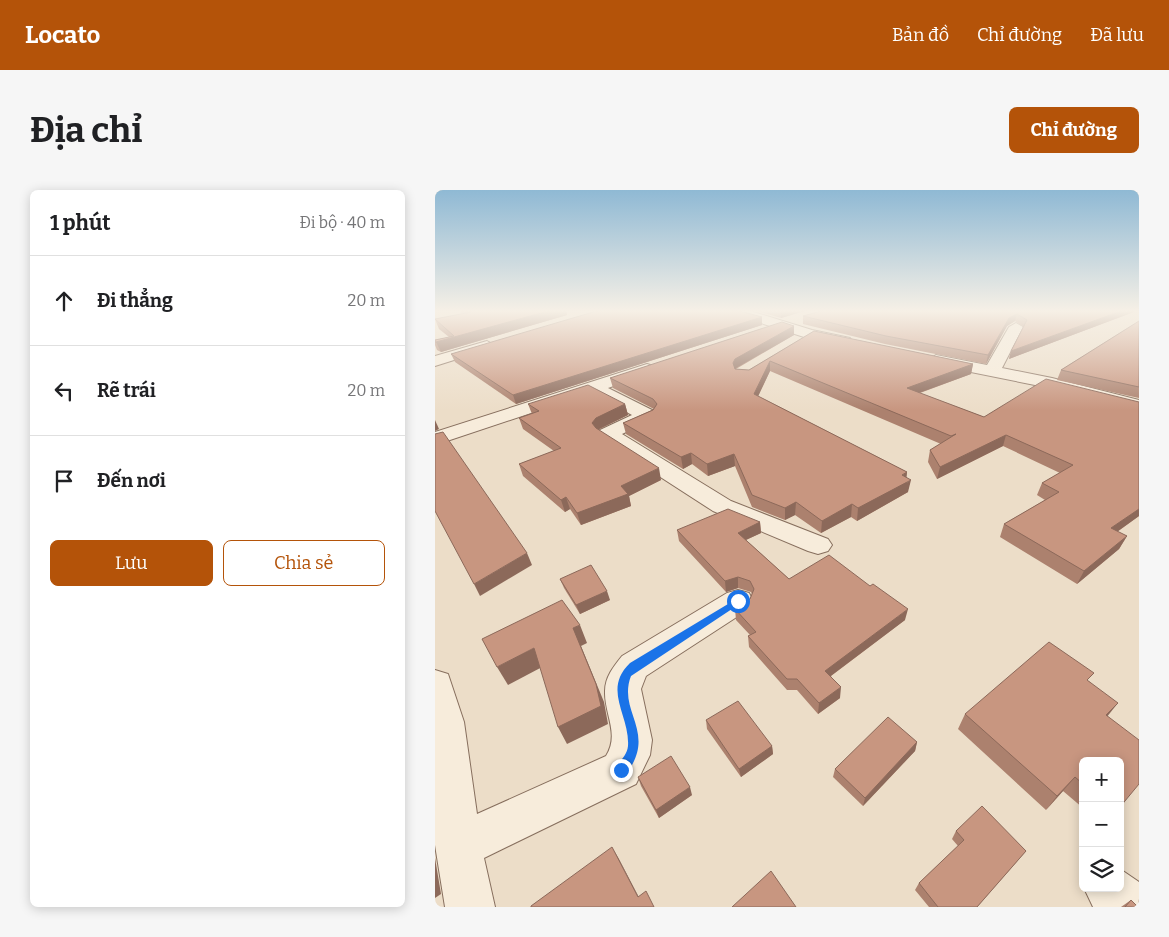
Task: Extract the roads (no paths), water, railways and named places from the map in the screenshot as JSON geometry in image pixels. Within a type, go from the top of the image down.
[{"type":"street","points":[[435,361],[493,343]]},
{"type":"street","points":[[992,372],[1007,343]]},
{"type":"street","points":[[925,358],[1052,383],[1139,406]]},
{"type":"street","points":[[435,439],[659,366]]},
{"type":"street","points":[[593,387],[647,415],[607,434],[721,506],[818,545]]},
{"type":"street","points":[[458,846],[621,770],[630,759],[634,746],[633,732],[623,695],[622,684],[627,673],[634,666],[738,601]]},
{"type":"street","points":[[435,685],[445,722],[458,846],[470,907]]},
{"type":"street","points":[[1113,892],[1131,907]]}]
